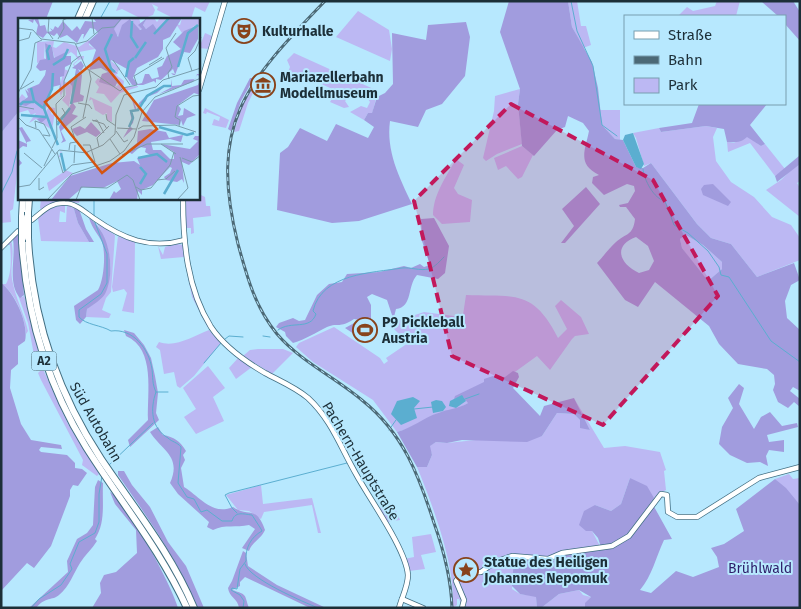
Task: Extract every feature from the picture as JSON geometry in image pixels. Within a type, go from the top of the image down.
[{"type":"highway","points":[[78,18],[86,1]]},
{"type":"highway","points":[[85,18],[93,1]]},
{"type":"highway","name":"Süd Autobahn","points":[[23,200],[22,242],[27,292],[38,343],[50,377],[68,416],[163,548],[194,608]]},
{"type":"highway","name":"Süd Autobahn","points":[[30,200],[28,238],[33,290],[46,348],[74,415],[101,464]]},
{"type":"highway","name":"Süd Autobahn","points":[[113,481],[158,552],[187,608]]},
{"type":"main road","points":[[200,86],[223,1]]},
{"type":"main road","name":"Pachern-Hauptstraße","points":[[183,200],[184,240],[196,296],[216,333],[256,368],[305,396],[320,410],[355,474],[385,522],[406,566],[408,579],[399,608]]},
{"type":"main road","points":[[462,608],[464,602],[456,581],[462,573],[481,572],[495,562],[512,556],[548,558],[562,553],[612,546],[629,536],[662,494],[667,495],[668,512],[673,516],[681,518],[697,517],[750,482],[768,474],[800,467]]},
{"type":"main road","points":[[402,598],[423,608]]},
{"type":"street","points":[[32,220],[50,206],[62,203],[73,204],[121,235],[138,242],[162,244],[184,240]]},
{"type":"street","points":[[1,248],[18,231]]},
{"type":"highlighted area","points":[[511,104],[653,180],[718,296],[603,425],[452,356],[414,201]]},
{"type":"green space","points":[[1,1],[53,1],[46,18],[18,18],[18,112],[1,133]]},
{"type":"green space","points":[[120,1],[210,1],[205,12],[195,7],[191,18],[173,18],[157,10],[158,7],[152,4],[155,10],[153,15],[145,18],[140,18],[122,9],[116,11]]},
{"type":"green space","points":[[509,1],[568,1],[572,27],[592,62],[598,88],[602,125],[615,139],[623,140],[636,167],[643,168],[651,163],[697,224],[711,238],[731,244],[757,277],[794,263],[800,280],[791,285],[785,301],[787,318],[800,330],[800,391],[793,387],[790,391],[800,399],[800,407],[794,402],[788,408],[778,402],[773,390],[775,384],[774,375],[767,369],[738,364],[719,344],[709,326],[655,282],[638,307],[625,300],[597,263],[613,244],[628,234],[633,228],[635,219],[626,207],[620,207],[619,205],[628,203],[635,191],[634,186],[627,184],[604,195],[592,183],[593,177],[599,175],[592,171],[585,162],[584,156],[589,131],[583,123],[568,116],[565,127],[557,130],[534,156],[522,146],[518,104],[520,89],[500,32]],"holes":[[[686,235],[703,245],[722,262],[722,269],[708,281],[682,248],[680,239]],[[636,237],[648,246],[654,261],[649,270],[639,273],[627,265],[621,255],[624,245]]]},
{"type":"green space","points":[[568,1],[577,1],[581,26],[586,26],[591,45],[583,48],[572,27]]},
{"type":"green space","points":[[717,1],[740,1],[736,15],[679,15],[687,7],[693,11],[715,6]]},
{"type":"green space","points":[[761,1],[793,1],[800,12],[800,41],[786,25],[786,15],[777,15]]},
{"type":"green space","points":[[358,11],[389,30],[392,49],[390,61],[336,37]]},
{"type":"green space","points":[[466,22],[470,37],[465,76],[442,104],[426,110],[418,127],[390,121],[389,132],[392,153],[398,174],[412,204],[359,221],[332,223],[277,210],[280,153],[288,147],[300,128],[327,141],[336,124],[368,138],[374,127],[364,120],[368,113],[372,113],[377,97],[385,93],[393,84],[392,33],[426,40],[428,25]]},
{"type":"green space","points":[[205,33],[212,36],[209,49],[200,48]]},
{"type":"green space","points":[[294,53],[378,91],[372,114],[368,113],[364,120],[350,112],[361,106],[367,108],[370,102],[368,99],[349,97],[345,101],[349,107],[344,108],[330,102],[337,91],[303,76],[293,74],[288,83],[284,82],[290,67],[287,60]]},
{"type":"green space","points":[[267,65],[248,103],[239,131],[234,132],[243,104]]},
{"type":"green space","points":[[250,78],[254,78],[241,101],[231,131],[228,129],[237,103]]},
{"type":"green space","points":[[520,89],[518,104],[522,144],[497,154],[486,161],[483,158],[494,111],[495,96]]},
{"type":"green space","points":[[699,105],[766,105],[750,125],[765,144],[761,146],[747,137],[738,142],[727,142],[724,129],[706,126],[661,132],[659,128],[692,123]]},
{"type":"green space","points":[[205,108],[229,120],[226,128],[212,125],[214,119],[219,121],[220,117],[207,112],[206,114],[203,113]]},
{"type":"green space","points":[[600,110],[620,110],[620,140],[615,139],[602,125]]},
{"type":"green space","points":[[18,112],[18,166],[13,209],[10,211],[11,222],[1,223],[1,133]]},
{"type":"green space","points":[[706,126],[717,128],[713,137],[716,161],[731,182],[754,197],[772,217],[791,225],[800,238],[800,260],[757,277],[731,244],[711,238],[697,224],[651,163],[644,166],[633,133],[659,128],[661,132]]},
{"type":"green space","points":[[747,136],[761,146],[765,144],[785,169],[775,176],[750,143],[728,152],[727,142],[734,143]]},
{"type":"green space","points":[[522,146],[533,155],[522,177],[518,179],[506,166],[498,170],[494,158]]},
{"type":"green space","points":[[799,156],[800,164],[777,182],[775,176]]},
{"type":"green space","points":[[456,159],[464,165],[454,188],[458,194],[472,200],[470,222],[442,224],[433,215],[435,200]]},
{"type":"green space","points":[[797,164],[800,164],[800,181],[797,183],[800,188],[800,217],[766,190],[781,180]]},
{"type":"green space","points":[[713,184],[731,202],[728,206],[703,195],[701,189],[704,185]]},
{"type":"green space","points":[[586,187],[600,204],[565,243],[561,243],[574,226],[562,209]]},
{"type":"green space","points":[[200,194],[205,197],[206,206],[210,206],[211,216],[193,218],[194,233],[191,234],[191,228],[187,228],[185,224],[186,201],[200,200]]},
{"type":"green space","points":[[41,200],[80,200],[79,203],[68,202],[42,210],[40,208]]},
{"type":"green space","points":[[65,204],[65,213],[60,211],[59,222],[66,222],[67,205],[73,206],[78,223],[89,242],[41,241],[38,218],[46,210]]},
{"type":"green space","points":[[73,206],[79,209],[86,229],[94,242],[89,242],[78,223]]},
{"type":"green space","points":[[89,218],[102,232],[106,242],[109,253],[110,275],[105,294],[87,309],[86,317],[80,324],[76,320],[74,306],[98,290],[104,266],[102,242]]},
{"type":"green space","points":[[434,218],[449,246],[445,273],[438,279],[417,275],[405,304],[396,309],[393,318],[387,300],[372,294],[367,297],[371,305],[371,322],[354,319],[342,325],[327,327],[293,343],[286,336],[285,332],[276,327],[279,323],[293,318],[299,321],[305,320],[317,295],[329,284],[342,282],[347,274],[379,272],[404,266],[411,268],[420,264],[424,267],[430,265],[422,241],[421,219]]},
{"type":"green space","points":[[97,223],[115,235],[111,292],[106,298],[102,310],[111,314],[109,318],[86,317],[87,309],[104,291],[109,280],[110,258]]},
{"type":"green space","points":[[18,233],[24,295],[20,298],[16,292],[13,278],[13,239]]},
{"type":"green space","points":[[686,235],[703,245],[722,262],[722,269],[707,282],[682,248],[680,239]]},
{"type":"green space","points":[[118,236],[135,242],[134,313],[122,311],[127,293],[124,289],[113,292]]},
{"type":"green space","points":[[11,240],[13,250],[12,279],[28,331],[26,334],[19,307],[12,294],[2,284],[6,284],[9,275],[10,245],[6,245]]},
{"type":"green space","points":[[177,244],[183,245],[194,296],[208,328],[192,297],[184,257],[161,259],[158,246],[163,255],[165,247]]},
{"type":"green space","points":[[1,283],[16,301],[25,326],[25,341],[18,346],[18,364],[11,370],[10,388],[21,424],[31,440],[61,445],[62,449],[41,447],[39,450],[41,452],[67,455],[75,463],[75,468],[82,469],[87,473],[78,486],[73,485],[70,490],[70,496],[51,546],[34,568],[27,563],[1,591]]},
{"type":"green space","points":[[18,295],[23,297],[24,295],[42,367],[68,424],[99,474],[97,476],[82,465],[83,460],[41,380],[38,373],[41,370],[37,371],[28,323]]},
{"type":"green space","points":[[466,295],[510,297],[531,303],[549,322],[558,338],[567,329],[555,306],[561,300],[581,317],[589,334],[575,336],[550,370],[537,356],[483,395],[457,409],[438,413],[397,432],[373,400],[313,362],[296,347],[299,343],[334,327],[380,358],[384,364],[388,361],[386,358],[408,343],[392,327],[391,323],[424,312],[461,317],[463,315]]},
{"type":"green space","points":[[358,321],[357,333],[372,341],[360,338],[345,328]]},
{"type":"green space","name":"P9 Pickleball Austria","points":[[359,325],[372,326],[372,334],[359,333]]},
{"type":"green space","points":[[124,330],[134,333],[144,345],[151,358],[158,393],[156,413],[159,420],[130,447],[128,440],[148,420],[149,385],[146,361],[142,351],[136,342],[126,336]]},
{"type":"green space","points":[[209,330],[221,343],[194,376],[180,388],[177,386],[174,372],[164,374],[160,350],[156,347],[159,342],[172,344]]},
{"type":"green space","points":[[283,349],[293,353],[272,374],[243,356],[250,350]]},
{"type":"green space","points":[[239,357],[252,367],[236,379],[229,368]]},
{"type":"green space","points":[[208,366],[225,388],[213,397],[224,421],[196,434],[184,417],[196,409],[183,388]]},
{"type":"green space","points":[[513,371],[518,373],[519,377],[513,388],[540,416],[544,406],[574,398],[590,430],[580,428],[580,420],[574,414],[557,413],[542,436],[527,442],[462,440],[447,443],[436,442],[430,446],[432,455],[427,467],[417,467],[397,432],[433,415],[468,403],[463,397],[454,399],[455,396],[484,382],[484,379],[493,376],[501,380]]},
{"type":"green space","points":[[739,384],[744,388],[739,404],[754,429],[761,417],[770,412],[782,426],[797,423],[798,427],[767,435],[769,442],[784,440],[784,452],[769,450],[766,456],[768,466],[760,462],[747,463],[730,455],[719,444],[722,427],[733,408],[728,398]]},
{"type":"green space","points":[[575,400],[604,448],[625,446],[660,452],[666,470],[664,471],[666,490],[660,493],[652,503],[630,478],[621,504],[611,511],[595,505],[592,531],[601,548],[549,557],[517,554],[481,570],[454,576],[463,601],[461,604],[459,599],[457,599],[457,605],[452,608],[453,593],[447,556],[436,517],[417,467],[427,467],[432,455],[429,446],[436,442],[447,443],[485,439],[502,441],[542,436],[557,413],[574,414],[580,420],[580,426],[590,430]]},
{"type":"green space","points":[[158,427],[163,435],[176,440],[186,451],[183,455],[185,460],[181,468],[184,487],[213,507],[226,509],[233,507],[243,512],[255,514],[262,522],[265,530],[249,551],[242,548],[255,529],[249,525],[222,527],[213,530],[207,527],[209,522],[178,494],[170,483],[174,466],[172,460],[150,432]]},
{"type":"green space","points":[[118,471],[124,471],[132,485],[150,507],[168,542],[186,566],[204,608],[198,608],[181,573],[151,523],[118,475]]},
{"type":"green space","points":[[789,474],[793,479],[800,478],[800,505],[775,479]]},
{"type":"green space","name":"Brühlwald","points":[[630,478],[647,486],[654,498],[652,503],[672,539],[664,540],[651,573],[640,590],[651,593],[676,571],[693,577],[719,567],[717,557],[711,548],[724,544],[744,531],[736,509],[775,479],[786,488],[800,505],[800,608],[585,608],[585,603],[591,597],[579,590],[559,594],[541,608],[537,608],[536,597],[520,594],[512,586],[514,557],[549,561],[566,554],[602,550],[598,538],[592,531],[586,531],[579,525],[584,511],[595,505],[611,511],[621,504]]},
{"type":"green space","points":[[98,480],[103,483],[103,505],[101,526],[95,539],[97,541],[82,560],[63,591],[36,608],[29,608],[68,572],[67,561],[77,539],[87,533],[93,525],[95,487]]},
{"type":"green space","points":[[261,485],[263,504],[312,498],[321,533],[318,533],[312,505],[264,512],[261,519],[249,511],[238,510],[226,495]]},
{"type":"green space","points":[[110,492],[118,499],[137,527],[167,582],[178,608],[92,608],[101,593],[100,583],[104,575],[116,572],[137,553],[136,530],[115,504]]},
{"type":"green space","points":[[393,503],[400,520],[387,522],[379,508]]},
{"type":"green space","points":[[431,534],[436,552],[421,555],[425,569],[409,571],[404,559],[414,557],[412,537]]},
{"type":"green space","points":[[243,551],[246,553],[248,566],[277,585],[326,608],[310,608],[245,577],[240,582],[240,586],[232,590],[246,597],[249,608],[239,608],[228,588]]},
{"type":"green space","points":[[514,559],[512,589],[520,594],[536,596],[537,608],[465,608],[466,603],[458,581],[462,575],[483,573],[494,565]]},
{"type":"green space","points":[[579,590],[583,595],[591,597],[585,604],[585,608],[541,608],[559,594]]},
{"type":"water","points":[[633,133],[644,164],[641,169],[636,167],[623,140],[625,135]]},
{"type":"water","points":[[462,395],[466,401],[456,408],[449,406],[450,401]]},
{"type":"water","points":[[413,397],[420,401],[414,408],[417,418],[401,425],[391,414],[397,401]]},
{"type":"water","points":[[436,400],[442,401],[446,407],[443,411],[433,413],[431,402]]},
{"type":"waterway","points":[[101,18],[110,1]]},
{"type":"waterway","points":[[571,1],[577,31],[593,66],[602,125],[617,136]]},
{"type":"waterway","points":[[1,194],[12,172],[17,151]]},
{"type":"waterway","points":[[643,169],[650,188],[657,197],[665,201],[674,225],[688,233],[708,251],[719,267],[721,275],[729,277],[771,341],[800,362]]},
{"type":"waterway","points":[[94,200],[94,216]]},
{"type":"waterway","points":[[94,220],[107,254],[107,283],[101,294],[79,310],[79,317],[86,322],[111,331],[119,331],[133,336],[144,347],[152,369],[156,392],[153,418],[162,434],[181,447],[178,483],[187,497],[194,499],[201,512],[207,510],[222,521],[232,521],[237,514],[252,515],[261,529],[262,531],[255,536],[248,547],[246,561],[240,569],[237,589],[232,588],[231,590],[240,595],[244,601],[243,608]]},
{"type":"waterway","points":[[278,330],[283,327],[305,324],[313,319],[316,314],[313,311],[318,298],[326,289],[337,282],[377,271],[405,268],[429,269],[444,257]]},
{"type":"waterway","points":[[225,339],[229,336],[243,337]]},
{"type":"waterway","points":[[263,336],[270,337]]},
{"type":"waterway","points":[[204,363],[221,343]]},
{"type":"waterway","points":[[156,392],[168,392]]},
{"type":"waterway","points":[[465,399],[479,394]]},
{"type":"waterway","points":[[414,409],[433,407]]},
{"type":"waterway","points":[[389,430],[396,420]]},
{"type":"waterway","points":[[108,466],[153,423]]},
{"type":"waterway","points":[[237,513],[225,495],[347,463]]},
{"type":"waterway","points":[[31,608],[39,599],[61,585],[72,569],[70,564],[79,542],[95,533],[99,522],[99,494],[102,476]]},
{"type":"waterway","points":[[245,564],[249,570],[266,583],[318,608]]},
{"type":"railway","points":[[325,1],[273,57],[254,83],[240,109],[231,136],[228,167],[230,203],[238,244],[248,280],[257,302],[277,334],[297,353],[352,392],[377,414],[389,427],[408,456],[438,533],[449,575],[452,608]]},
{"type":"place","name":"Kulturhalle","points":[[244,31]]},
{"type":"place","name":"Mariazellerbahn Modellmuseum","points":[[263,85]]},
{"type":"place","name":"P9 Pickleball Austria","points":[[365,330]]},
{"type":"place","name":"Statue des Heiligen Johannes Nepomuk","points":[[466,570]]}]
